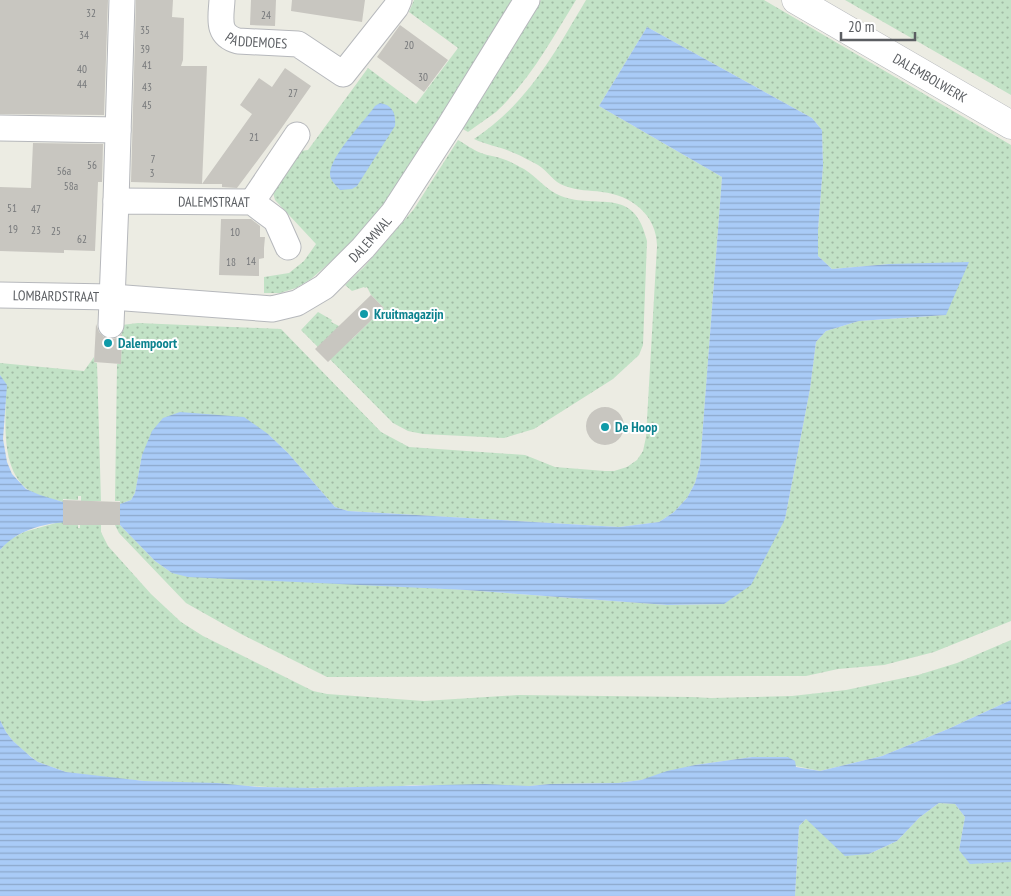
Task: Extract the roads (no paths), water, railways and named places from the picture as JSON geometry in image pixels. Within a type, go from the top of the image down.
[{"type":"street","points":[[111,325],[122,0]]},
{"type":"street","name":"PADDEMOES","points":[[222,0],[221,28],[230,39],[298,44],[343,74],[396,7],[399,0]]},
{"type":"street","name":"DALEMWAL","points":[[112,297],[272,310],[297,303],[324,287],[393,213],[527,0]]},
{"type":"street","name":"DALEMBOLWERK","points":[[796,0],[1011,125]]},
{"type":"street","points":[[0,128],[118,130]]},
{"type":"street","points":[[252,202],[297,136]]},
{"type":"street","name":"DALEMSTRAAT","points":[[116,201],[252,202],[276,220],[288,247]]},
{"type":"street","name":"LOMBARDSTRAAT","points":[[0,295],[112,297]]},
{"type":"water","points":[[647,27],[812,118],[822,130],[823,166],[818,256],[832,269],[889,264],[969,262],[946,315],[859,321],[826,331],[816,342],[810,389],[785,519],[751,585],[724,604],[667,605],[466,590],[188,577],[172,573],[155,561],[120,525],[120,522],[72,522],[40,526],[12,539],[0,550],[0,375],[7,385],[3,439],[7,462],[12,474],[26,489],[63,502],[120,504],[131,500],[135,493],[142,455],[152,431],[163,418],[180,412],[244,417],[268,434],[288,453],[335,507],[348,511],[619,527],[659,522],[674,512],[687,498],[695,483],[700,465],[722,177],[599,106]]},
{"type":"water","points":[[380,103],[388,106],[393,111],[395,126],[357,186],[352,189],[340,190],[331,179],[330,174],[335,158],[375,106]]},
{"type":"water","points":[[1011,700],[1011,862],[970,864],[959,850],[965,817],[955,804],[939,803],[920,817],[897,841],[869,854],[845,856],[806,819],[799,826],[795,896],[0,896],[0,720],[13,741],[31,757],[38,762],[66,772],[144,781],[217,783],[258,787],[314,788],[485,784],[529,786],[618,783],[641,780],[667,771],[695,765],[752,757],[788,757],[795,761],[796,767],[820,771],[882,756],[948,729]]},
{"type":"place","name":"Kruitmagazijn","points":[[364,314]]},
{"type":"place","name":"Dalempoort","points":[[108,343]]},
{"type":"place","name":"De Hoop","points":[[605,427]]}]
